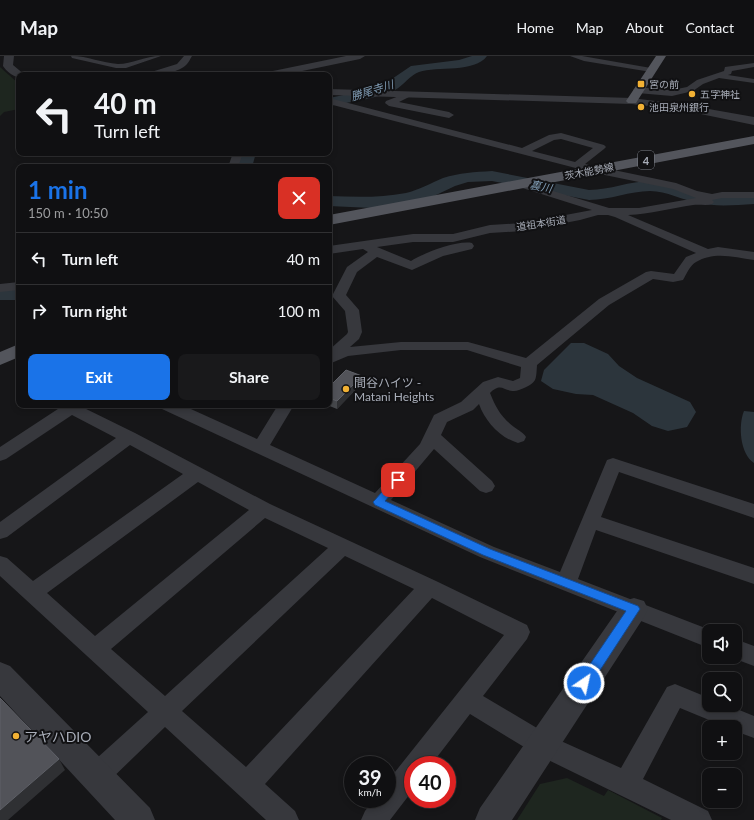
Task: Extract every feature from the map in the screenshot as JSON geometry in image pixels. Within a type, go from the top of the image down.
[{"type":"main road","points":[[634,95],[661,56]]},
{"type":"main road","name":"茨木能勢線","points":[[332,219],[754,140]]},
{"type":"main road","points":[[0,359],[16,351]]},
{"type":"street","points":[[9,56],[8,66],[16,72]]},
{"type":"street","points":[[75,56],[116,66],[126,66],[157,56]]},
{"type":"street","points":[[95,61],[110,56]]},
{"type":"street","points":[[161,72],[180,66],[184,63],[188,56]]},
{"type":"street","points":[[283,72],[360,56]]},
{"type":"street","points":[[574,56],[651,70]]},
{"type":"street","points":[[332,92],[386,94],[634,95],[672,93],[690,89],[700,82],[728,72],[728,69],[754,65]]},
{"type":"street","points":[[720,76],[754,80]]},
{"type":"street","points":[[634,95],[686,108],[754,121]]},
{"type":"street","points":[[407,96],[389,103],[449,115]]},
{"type":"street","points":[[332,102],[595,170],[658,181],[714,200]]},
{"type":"street","points":[[332,108],[346,106]]},
{"type":"street","points":[[523,151],[552,137],[561,136],[601,147],[577,165]]},
{"type":"street","points":[[520,184],[608,211],[706,253]]},
{"type":"street","name":"道祖本街道","points":[[332,250],[370,249],[413,238],[454,238],[490,229],[523,227],[608,211],[639,211],[696,201],[714,200],[733,205],[754,201]]},
{"type":"street","points":[[333,357],[335,352],[354,336],[356,332],[352,310],[339,299],[339,296],[352,270],[370,249],[412,266],[421,260],[450,249],[468,246]]},
{"type":"street","points":[[378,502],[427,447],[440,419],[467,406],[489,385],[498,382],[514,386],[528,380],[529,364],[604,302],[651,275],[673,278],[678,277],[690,260],[706,253],[718,251],[754,256]]},
{"type":"street","points":[[0,288],[16,286]]},
{"type":"street","points":[[333,357],[345,352],[401,346],[468,346],[529,364]]},
{"type":"street","points":[[482,392],[490,413],[508,431],[518,437]]},
{"type":"street","points":[[0,455],[71,408],[129,437],[263,509],[344,546],[519,632],[423,756]]},
{"type":"street","points":[[174,408],[487,552],[702,636]]},
{"type":"street","points":[[260,448],[284,408]]},
{"type":"street","points":[[0,532],[129,437]]},
{"type":"street","points":[[432,437],[486,486]]},
{"type":"street","points":[[566,582],[614,464],[754,511]]},
{"type":"street","points":[[32,593],[197,473]]},
{"type":"street","points":[[95,649],[263,509]]},
{"type":"street","points":[[590,521],[754,576]]},
{"type":"street","points":[[96,776],[166,713],[344,546]]},
{"type":"street","points":[[0,564],[286,820]]},
{"type":"street","points":[[247,785],[429,587]]},
{"type":"street","points":[[492,820],[634,609]]},
{"type":"street","points":[[742,652],[754,656]]},
{"type":"street","points":[[0,676],[138,820]]},
{"type":"street","points":[[626,784],[675,695],[754,727]]},
{"type":"street","points":[[467,699],[543,745],[699,820]]},
{"type":"street","points":[[374,820],[404,781]]},
{"type":"shaded area","points":[[0,67],[16,81],[16,110],[4,112],[0,116]]},
{"type":"shaded area","points":[[571,343],[584,343],[608,354],[619,366],[637,378],[690,402],[696,412],[687,427],[668,431],[652,426],[633,413],[593,395],[576,394],[553,389],[541,381],[544,370]]},
{"type":"shaded area","points":[[744,411],[754,412],[754,463],[749,459],[743,446],[741,424]]},
{"type":"shaded area","points":[[567,778],[604,796],[608,790],[662,818],[661,820],[517,820],[540,784]]},
{"type":"building","points":[[346,370],[362,376],[337,401],[332,399],[332,384]]},
{"type":"building","name":"アヤハDIO","points":[[0,698],[59,759],[0,810]]},
{"type":"waterway","name":"勝尾寺川","points":[[332,101],[381,91],[394,85],[409,72],[415,69],[459,64],[475,60],[481,56]]},
{"type":"waterway","name":"勝尾寺川","points":[[245,164],[247,156]]},
{"type":"waterway","name":"裏川","points":[[332,201],[372,203],[408,198],[428,192],[449,182],[468,177],[492,176],[589,195],[603,195],[649,186],[664,187],[699,198],[719,201],[754,199]]},
{"type":"waterway","name":"勝尾寺川","points":[[0,294],[16,294]]},
{"type":"place","name":"宮の前","points":[[641,84]]},
{"type":"place","name":"五字神社","points":[[692,94]]},
{"type":"place","name":"池田泉州銀行","points":[[641,107]]},
{"type":"place","name":"間谷ハイツ - Matani Heights","points":[[346,389]]},
{"type":"place","name":"アヤハDIO","points":[[16,736]]},
{"type":"route","points":[[398,480],[378,502],[487,552],[634,609],[584,683]]}]
